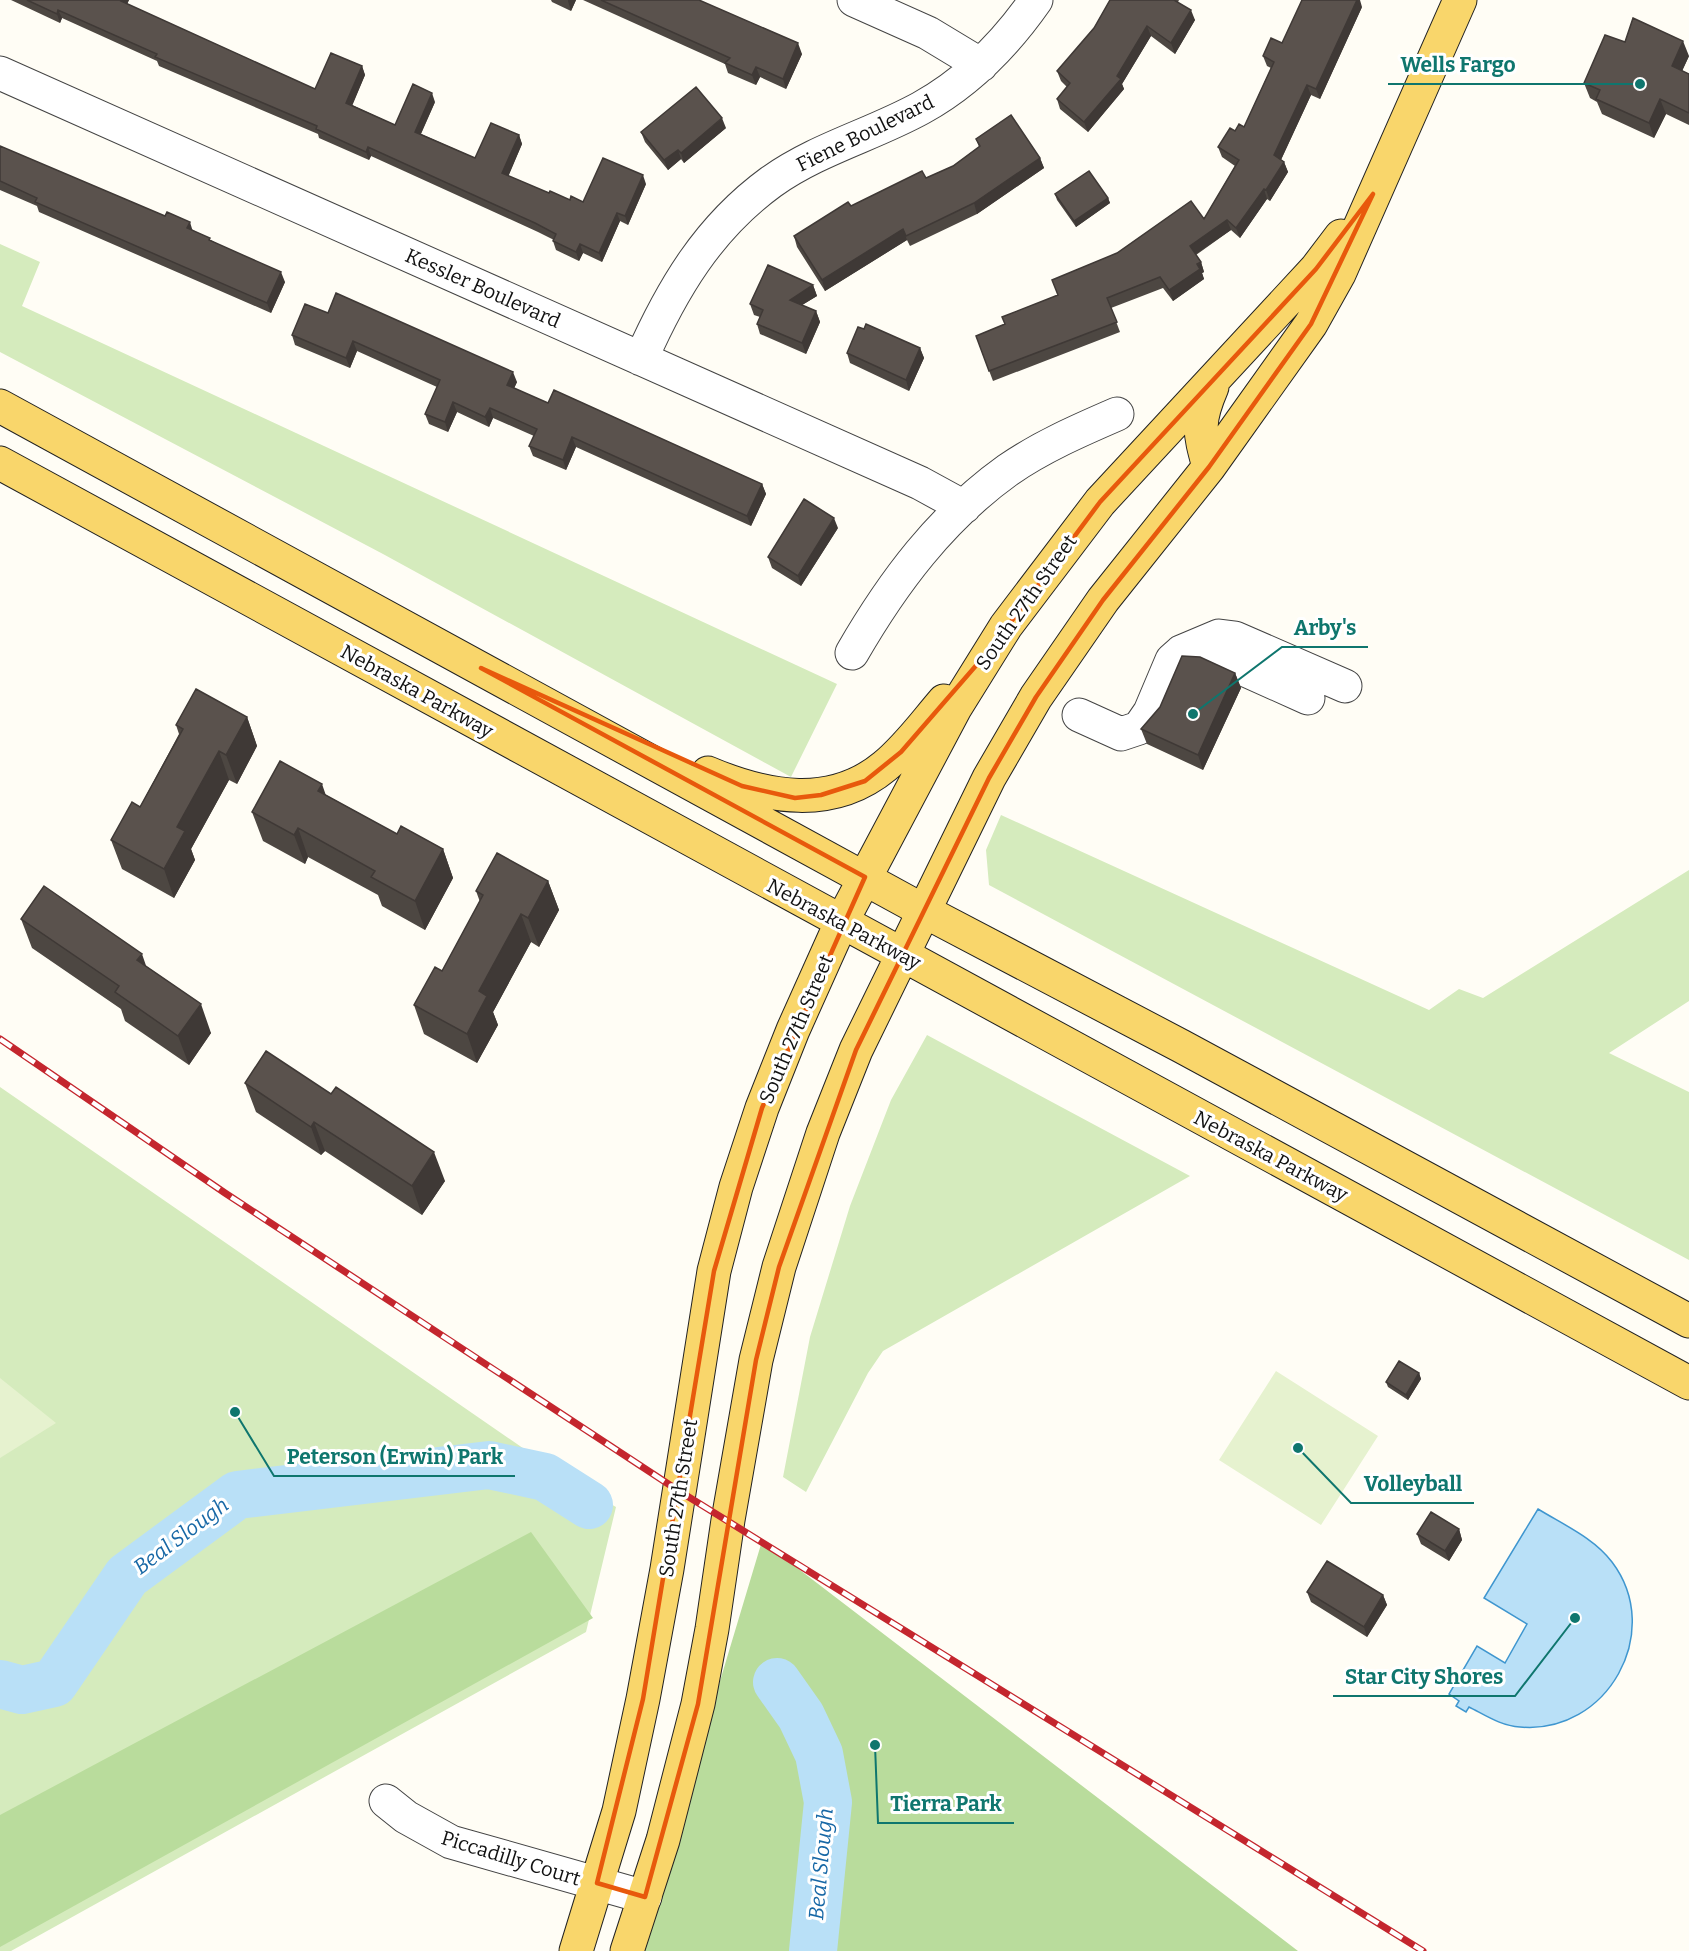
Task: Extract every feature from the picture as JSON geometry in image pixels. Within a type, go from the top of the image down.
[{"type":"main road","name":"South 27th Street","points":[[627,1951],[679,1785],[698,1704],[756,1360],[779,1268],[823,1133],[856,1050],[989,778],[1036,698],[1103,600],[1209,467],[1311,324],[1339,274],[1460,0]]},
{"type":"main road","name":"South 27th Street","points":[[576,1951],[619,1810],[645,1689],[667,1569],[714,1271],[736,1187],[762,1108],[841,923],[955,708],[993,646],[1058,554],[1100,502],[1316,269],[1373,194]]},
{"type":"main road","points":[[1209,467],[1199,431],[1203,407],[1216,377]]},
{"type":"main road","points":[[0,406],[924,911],[1202,1057],[1689,1322]]},
{"type":"main road","name":"Nebraska Parkway","points":[[0,463],[1689,1383]]},
{"type":"main road","points":[[481,668],[711,774],[767,794],[795,798],[821,795],[865,781],[885,766],[901,752],[993,646]]},
{"type":"street","points":[[854,0],[928,33],[981,65]]},
{"type":"street","name":"Fiene Boulevard","points":[[641,359],[685,273],[719,227],[745,203],[779,177],[824,150],[920,108],[945,93],[981,65],[1023,19],[1036,0]]},
{"type":"street","name":"Kessler Boulevard","points":[[0,73],[920,483],[964,507]]},
{"type":"street","points":[[852,653],[897,579],[964,507],[1008,470],[1029,457],[1117,414]]},
{"type":"street","points":[[1079,715],[1120,734],[1139,728],[1150,712],[1172,660],[1181,652],[1219,636],[1235,638],[1345,686]]},
{"type":"street","points":[[1181,652],[1210,654],[1308,698]]},
{"type":"street","name":"Piccadilly Court","points":[[386,1801],[406,1817],[452,1842],[645,1897]]},
{"type":"highlighted area","points":[[1373,194],[1311,324],[1209,467],[1103,600],[1036,697],[989,778],[856,1050],[779,1267],[756,1360],[698,1704],[645,1897],[597,1883],[643,1699],[714,1271],[762,1108],[865,877],[481,668],[742,786],[795,798],[821,795],[865,781],[901,752],[993,646],[1100,502],[1316,269]]},
{"type":"green space","points":[[0,244],[40,262],[22,306],[837,684],[791,777],[383,554],[0,352]]},
{"type":"green space","points":[[1001,815],[1429,1010],[1459,989],[1483,998],[1689,870],[1689,1001],[1609,1053],[1689,1092],[1689,1260],[989,885],[986,850]]},
{"type":"green space","points":[[927,1035],[1190,1176],[883,1351],[868,1373],[806,1492],[783,1477],[810,1337],[850,1206],[891,1100]]},
{"type":"green space","points":[[0,1087],[569,1480],[616,1507],[586,1632],[11,1951],[0,1951]]},
{"type":"green space","points":[[1276,1371],[1378,1436],[1321,1525],[1219,1460]]},
{"type":"green space","points":[[0,1378],[56,1423],[0,1458]]},
{"type":"green space","points":[[531,1532],[593,1618],[0,1947],[0,1815]]},
{"type":"green space","points":[[762,1541],[1298,1951],[639,1951]]},
{"type":"water","points":[[1538,1509],[1578,1532],[1605,1553],[1627,1590],[1632,1618],[1629,1647],[1618,1674],[1601,1697],[1579,1714],[1551,1725],[1520,1727],[1487,1717],[1469,1707],[1466,1712],[1456,1706],[1459,1701],[1449,1694],[1477,1646],[1505,1663],[1527,1624],[1484,1598]]},
{"type":"building","points":[[27,0],[122,0],[315,89],[331,53],[362,66],[346,103],[395,125],[413,84],[432,93],[415,132],[475,158],[491,123],[519,135],[502,173],[570,200],[571,196],[583,202],[603,158],[643,175],[625,216],[617,213],[599,253],[580,244],[576,252],[553,241],[556,234],[535,223],[368,147],[366,152],[316,129],[317,126],[155,57],[157,54],[58,10],[57,14]]},
{"type":"building","points":[[601,0],[699,0],[798,43],[783,79],[756,67],[752,75],[725,63],[730,58]]},
{"type":"building","points":[[1110,0],[1174,0],[1191,10],[1171,43],[1147,26],[1117,76],[1121,79],[1084,122],[1057,99],[1070,83],[1057,71],[1094,28]]},
{"type":"building","points":[[1302,0],[1357,0],[1316,89],[1307,85],[1274,155],[1284,162],[1266,190],[1264,189],[1236,228],[1227,220],[1190,246],[1201,262],[1197,264],[1200,269],[1169,290],[1160,277],[1107,298],[1117,322],[989,371],[976,336],[1005,324],[1002,317],[1058,295],[1052,280],[1117,253],[1191,201],[1204,219],[1239,160],[1218,147],[1230,128],[1235,131],[1239,124],[1244,127],[1274,62],[1263,56],[1271,38],[1282,43]]},
{"type":"building","points":[[1633,18],[1683,41],[1672,66],[1689,74],[1689,113],[1660,99],[1649,123],[1596,99],[1600,90],[1584,83],[1605,35],[1625,42]]},
{"type":"building","points":[[696,87],[722,118],[681,153],[678,150],[664,160],[641,132]]},
{"type":"building","points":[[1011,115],[1040,158],[974,203],[906,236],[903,229],[822,280],[794,236],[848,202],[851,206],[922,171],[926,178],[953,166],[980,146],[976,139]]},
{"type":"building","points":[[0,146],[165,216],[167,212],[190,222],[187,228],[281,272],[267,303],[35,202],[37,198],[0,181]]},
{"type":"building","points":[[1089,171],[1108,198],[1074,221],[1055,194]]},
{"type":"building","points":[[768,265],[813,285],[790,300],[816,311],[802,343],[757,324],[763,310],[750,304]]},
{"type":"building","points":[[336,293],[513,372],[507,385],[548,403],[554,390],[762,484],[747,516],[572,437],[563,460],[529,446],[537,429],[490,408],[485,417],[453,402],[445,422],[425,414],[440,380],[353,341],[346,358],[292,335],[305,304],[328,313]]},
{"type":"building","points":[[866,324],[920,348],[906,380],[847,353],[858,327],[864,329]]},
{"type":"building","points":[[804,499],[834,518],[798,576],[768,557]]},
{"type":"building","points":[[1182,656],[1200,657],[1235,673],[1198,755],[1141,729],[1160,707]]},
{"type":"building","points":[[196,689],[247,717],[226,755],[219,751],[177,827],[185,831],[164,869],[111,840],[132,802],[140,807],[183,729],[176,725]]},
{"type":"building","points":[[280,761],[322,784],[318,791],[397,834],[401,826],[443,849],[415,901],[371,877],[375,871],[298,828],[294,835],[252,812]]},
{"type":"building","points":[[497,853],[548,881],[528,918],[521,914],[479,991],[487,996],[467,1034],[414,1005],[435,967],[442,971],[483,895],[476,891]]},
{"type":"building","points":[[44,886],[142,954],[137,960],[201,1004],[178,1036],[115,992],[119,986],[21,919]]},
{"type":"building","points":[[266,1051],[331,1094],[336,1087],[434,1152],[412,1186],[314,1122],[311,1127],[245,1083]]},
{"type":"building","points":[[1399,1361],[1419,1373],[1406,1395],[1386,1382]]},
{"type":"building","points":[[1431,1512],[1459,1529],[1445,1551],[1417,1534]]},
{"type":"building","points":[[1327,1561],[1383,1595],[1364,1627],[1307,1592]]},
{"type":"waterway","name":"Beal Slough","points":[[0,1684],[22,1690],[54,1683],[127,1576],[237,1495],[489,1465],[545,1477],[589,1505]]},
{"type":"waterway","name":"Beal Slough","points":[[777,1682],[801,1716],[819,1754],[828,1802],[813,1951]]},
{"type":"railway","points":[[0,1039],[225,1193],[679,1491],[1423,1951]]},
{"type":"place","name":"Wells Fargo","points":[[1640,84]]},
{"type":"place","name":"Arby's","points":[[1193,714]]},
{"type":"place","name":"Peterson (Erwin) Park","points":[[235,1412]]},
{"type":"place","name":"Volleyball","points":[[1298,1448]]},
{"type":"place","name":"Star City Shores","points":[[1575,1618]]},
{"type":"place","name":"Tierra Park","points":[[875,1745]]}]
